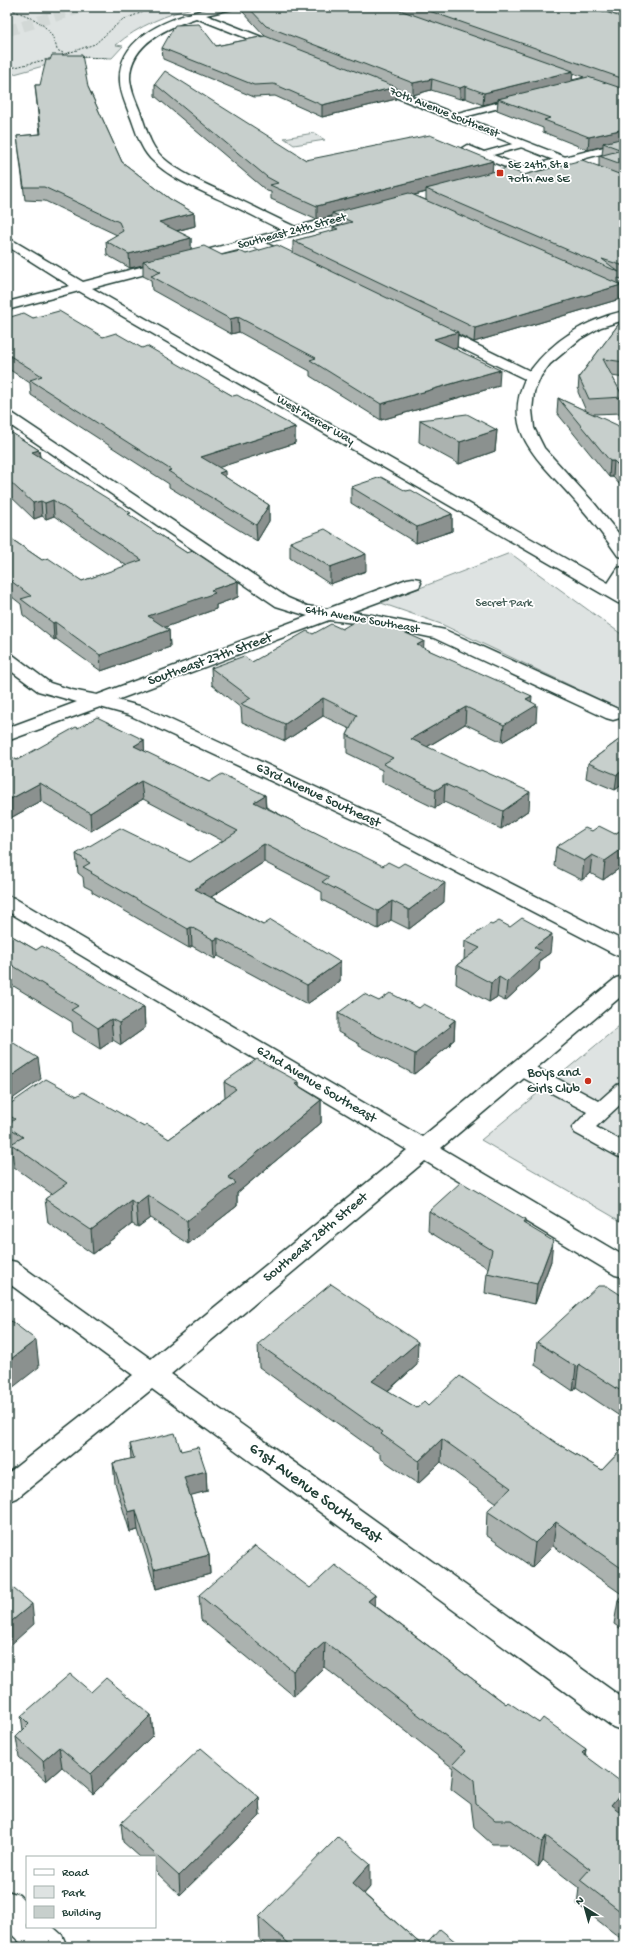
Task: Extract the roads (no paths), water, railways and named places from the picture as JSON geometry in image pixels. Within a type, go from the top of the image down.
[{"type":"street","points":[[229,7],[197,15],[167,26],[150,35],[136,46],[128,58],[124,76],[128,96],[148,144],[156,157],[182,177],[294,231]]},
{"type":"street","points":[[197,15],[292,53]]},
{"type":"street","name":"70th Avenue Southeast","points":[[358,79],[624,184]]},
{"type":"street","name":"Southeast 24th Street","points":[[7,306],[624,145]]},
{"type":"street","points":[[411,201],[431,210]]},
{"type":"street","name":"West Mercer Way","points":[[7,241],[81,287],[618,595]]},
{"type":"street","points":[[254,242],[303,266]]},
{"type":"street","points":[[581,276],[624,295]]},
{"type":"street","points":[[624,315],[593,326],[555,349],[532,378],[526,392],[525,414],[528,430],[537,449],[607,527],[624,552]]},
{"type":"street","points":[[416,321],[532,378]]},
{"type":"street","name":"64th Avenue Southeast","points":[[7,416],[282,602],[303,610],[328,615],[372,620],[439,634],[613,714]]},
{"type":"street","points":[[618,595],[624,572]]},
{"type":"street","name":"Southeast 27th Street","points":[[7,735],[413,583]]},
{"type":"street","name":"63rd Avenue Southeast","points":[[7,659],[44,688],[68,695],[100,700],[136,711],[377,823],[624,950]]},
{"type":"street","name":"62nd Avenue Southeast","points":[[7,902],[624,1268]]},
{"type":"street","name":"Southeast 28th Street","points":[[7,1490],[151,1375],[423,1148],[624,984]]},
{"type":"street","name":"61st Avenue Southeast","points":[[7,1269],[624,1717]]},
{"type":"street","points":[[7,1907],[26,1924]]},
{"type":"street","points":[[30,1928],[50,1947]]},
{"type":"lane","points":[[453,116],[534,96]]},
{"type":"lane","points":[[483,155],[523,144]]},
{"type":"lane","points":[[467,148],[524,171]]},
{"type":"lane","points":[[521,1068],[600,1111]]},
{"type":"lane","points":[[624,1090],[582,1128],[624,1151]]},
{"type":"tunnel","points":[[7,31],[85,7]]},
{"type":"place","name":"SE 24th St & 70th Ave SE","points":[[500,173]]},
{"type":"place","name":"Boys and Girls Club","points":[[588,1081]]},
{"type":"park label","name":"Secret Park","points":[[504,604]]}]
